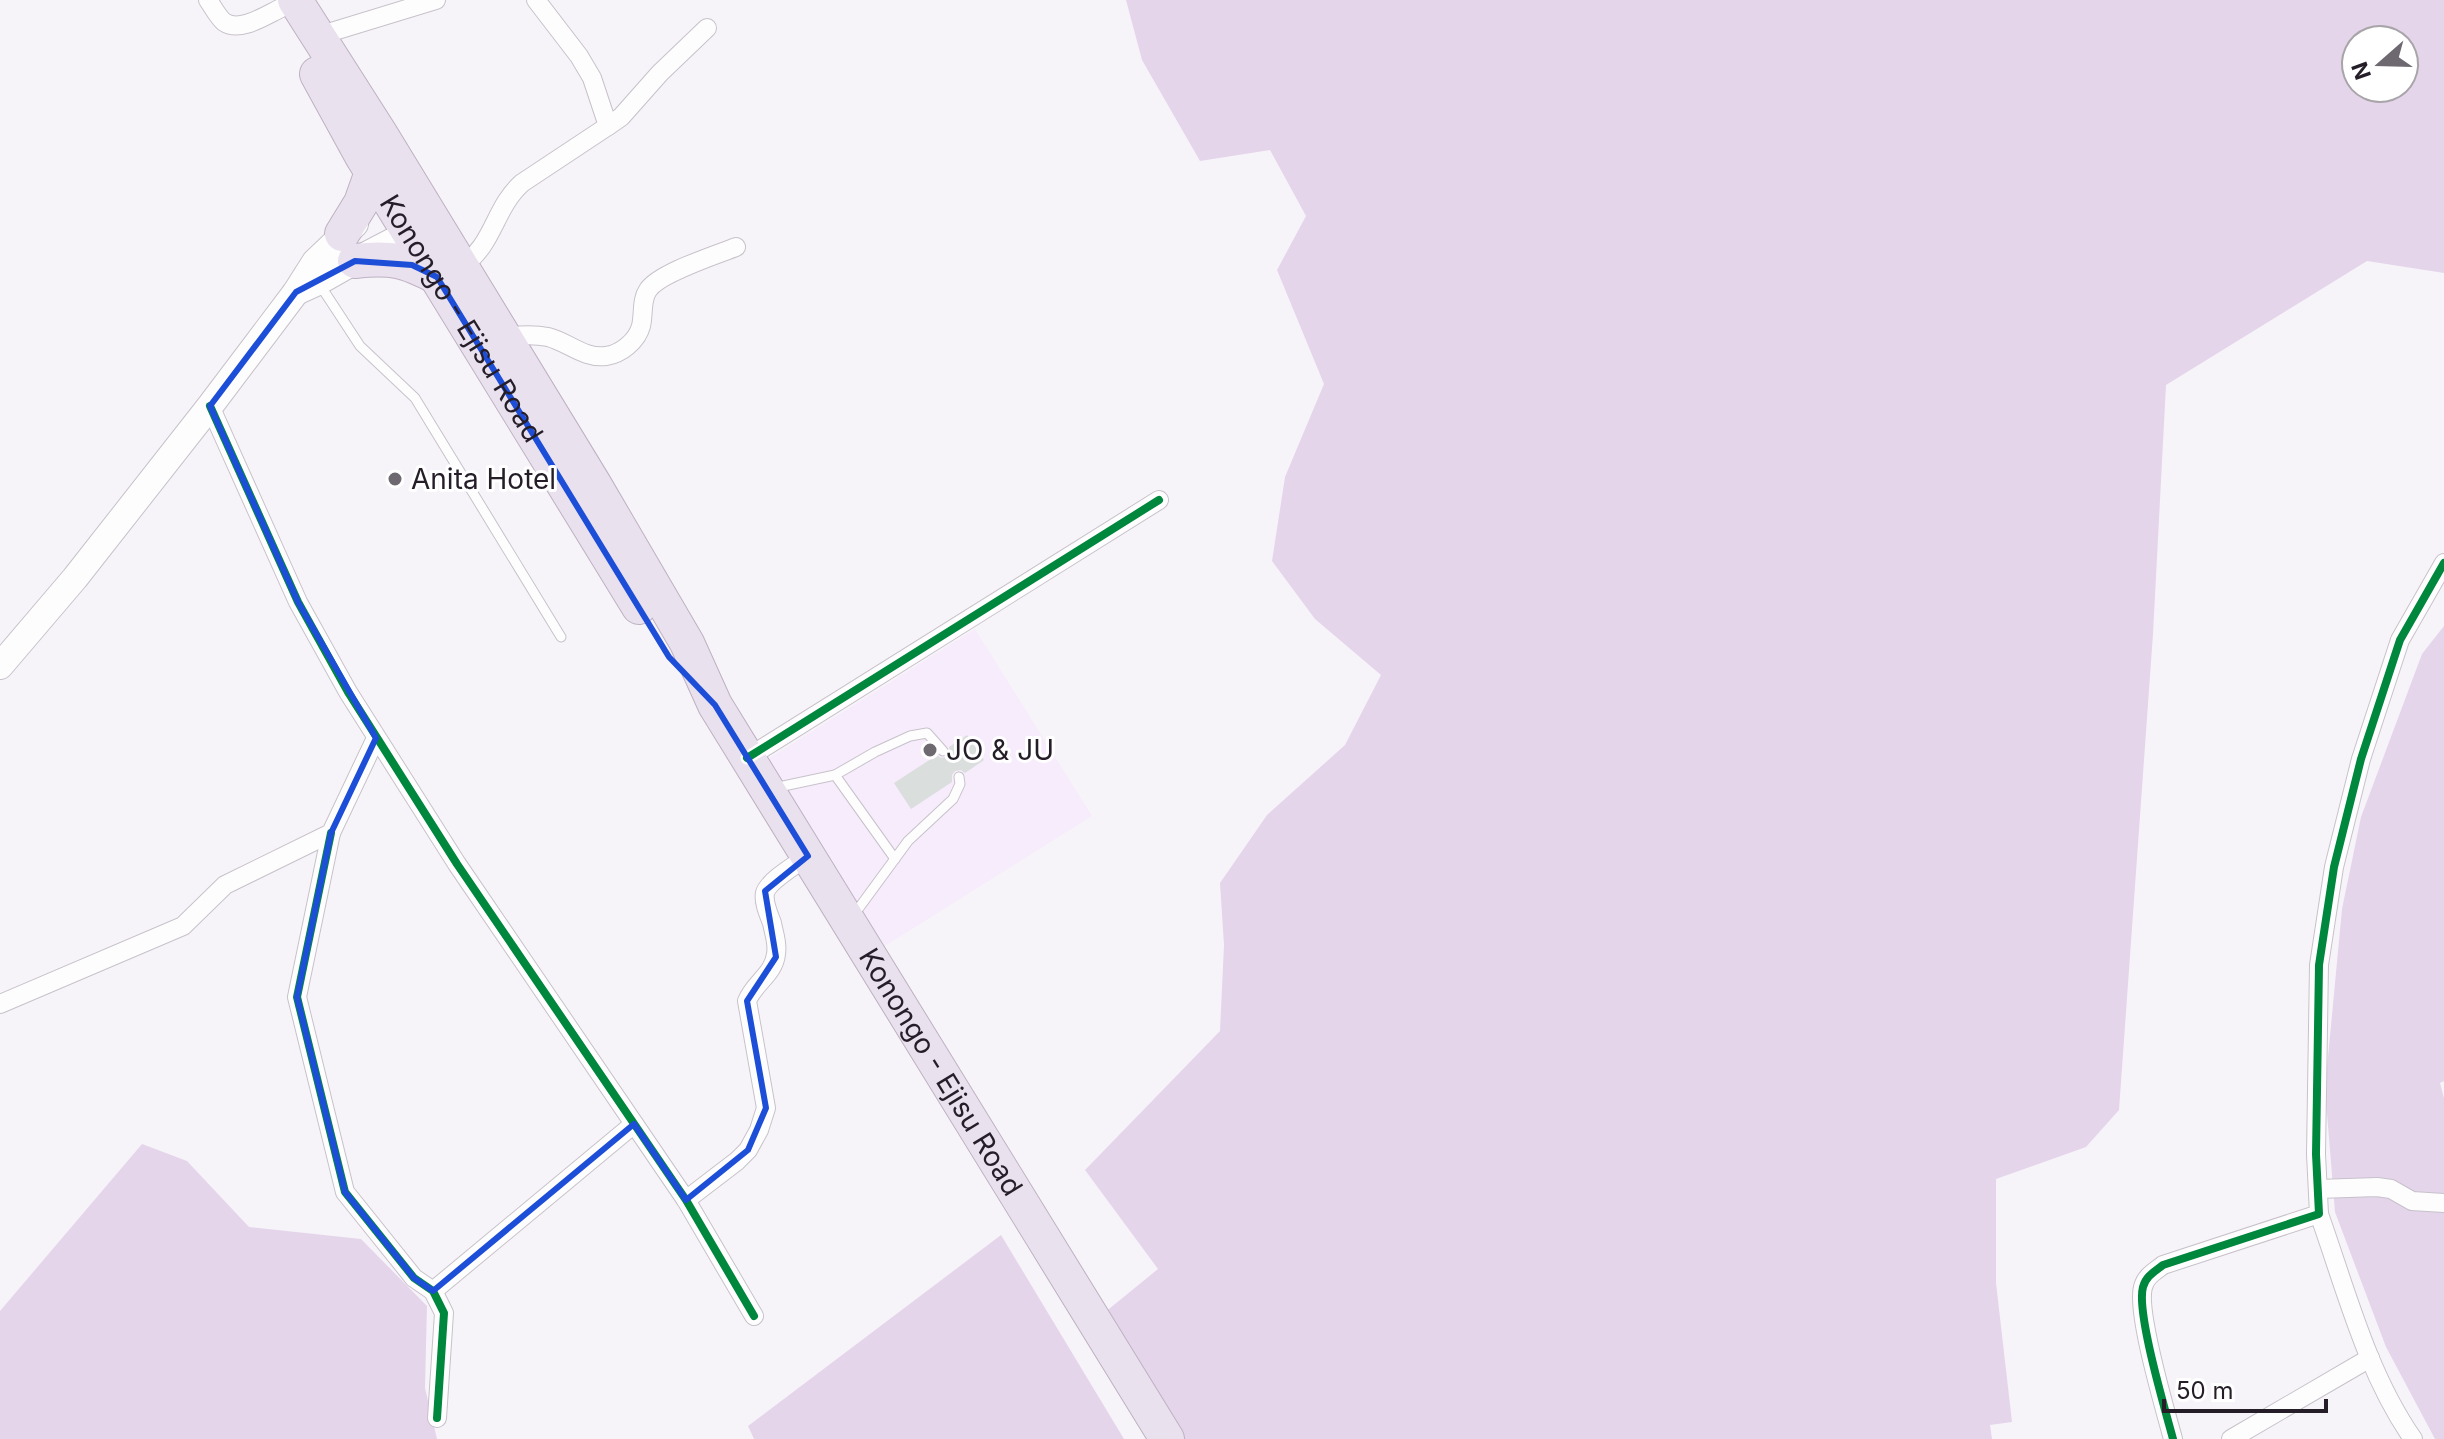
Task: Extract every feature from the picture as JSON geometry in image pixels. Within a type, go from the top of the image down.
[{"type":"highway","name":"Konongo - Ejisu Road","points":[[284,3],[318,36],[390,185]]},
{"type":"highway","name":"Konongo - Ejisu Road","points":[[284,3],[390,185],[422,227],[449,272],[669,657],[715,705]]},
{"type":"highway","points":[[390,185],[361,203],[348,247],[381,258],[449,272]]},
{"type":"highway","name":"Konongo - Ejisu Road","points":[[449,272],[505,337],[687,643],[715,705],[1167,1439]]},
{"type":"street","points":[[208,0],[224,22],[234,26],[246,24],[284,3]]},
{"type":"street","points":[[318,36],[436,0]]},
{"type":"street","points":[[536,0],[592,78],[608,126]]},
{"type":"street","points":[[449,272],[483,248],[510,194],[621,117],[660,73],[707,28]]},
{"type":"street","points":[[4,653],[75,578],[307,287],[315,262],[348,247],[422,227]]},
{"type":"street","points":[[505,337],[547,337],[590,356],[607,356],[622,351],[634,340],[641,327],[645,297],[654,283],[736,247]]},
{"type":"street","points":[[210,406],[298,602],[376,738],[457,864],[686,1200],[754,1316]]},
{"type":"street","points":[[747,758],[1159,500]]},
{"type":"street","points":[[2413,1439],[2398,1418],[2370,1358],[2319,1214],[2316,1154],[2319,965],[2334,867],[2361,759],[2400,640],[2444,563]]},
{"type":"street","points":[[376,738],[331,833],[297,997],[345,1192],[414,1278],[433,1291],[444,1313],[437,1418]]},
{"type":"street","points":[[0,1004],[183,926],[225,885],[331,833]]},
{"type":"street","points":[[686,1200],[737,1161],[748,1150],[759,1130],[766,1108],[747,1001],[750,992],[772,969],[776,957],[777,942],[765,891],[808,856]]},
{"type":"street","points":[[433,1291],[634,1124]]},
{"type":"street","points":[[2318,1189],[2377,1187],[2391,1189],[2412,1201],[2444,1203]]},
{"type":"street","points":[[2173,1439],[2141,1307],[2141,1292],[2148,1276],[2163,1265],[2319,1214]]},
{"type":"street","points":[[2231,1439],[2370,1358]]},
{"type":"lane","points":[[307,287],[360,346],[415,398],[561,637]]},
{"type":"lane","points":[[767,790],[835,775],[910,736],[927,733],[943,751]]},
{"type":"lane","points":[[835,775],[895,859]]},
{"type":"lane","points":[[849,922],[908,841],[953,799],[960,784],[959,777]]},
{"type":"highlighted area","points":[[355,261],[412,265],[437,277],[669,657],[715,705],[808,856],[765,891],[776,957],[747,1001],[766,1108],[748,1150],[686,1200],[634,1124],[433,1291],[414,1278],[345,1192],[297,997],[331,833],[376,738],[298,602],[210,406],[296,292]]},
{"type":"shaded area","points":[[1126,0],[2444,0],[2444,273],[2367,261],[2166,385],[2153,634],[2119,1110],[2086,1147],[1996,1179],[1996,1283],[2012,1422],[1990,1425],[1992,1439],[1183,1439],[1104,1313],[1158,1269],[1085,1170],[1220,1031],[1224,945],[1220,883],[1267,815],[1345,745],[1381,675],[1315,619],[1272,561],[1285,477],[1324,384],[1277,270],[1306,216],[1270,150],[1200,161],[1142,60]]},
{"type":"shaded area","points":[[2444,626],[2444,1081],[2440,1083],[2444,1098],[2444,1439],[2435,1439],[2386,1347],[2335,1212],[2325,1089],[2342,909],[2361,817],[2422,654]]},
{"type":"shaded area","points":[[975,629],[1092,816],[885,946],[768,759]]},
{"type":"shaded area","points":[[142,1144],[187,1161],[249,1227],[361,1239],[427,1306],[425,1388],[437,1439],[0,1439],[0,1311]]},
{"type":"shaded area","points":[[1001,1235],[1124,1439],[754,1439],[748,1426]]},
{"type":"building","points":[[967,735],[984,760],[965,773],[955,771],[952,782],[911,809],[894,783],[937,755],[947,757],[949,747]]},
{"type":"cycle path","points":[[210,406],[298,602],[348,692],[457,864],[686,1200],[754,1316]]},
{"type":"cycle path","points":[[747,758],[1159,500]]},
{"type":"cycle path","points":[[2173,1439],[2147,1338],[2143,1287],[2148,1277],[2163,1265],[2319,1214],[2316,1154],[2319,965],[2334,867],[2361,759],[2400,640],[2444,563]]},
{"type":"cycle path","points":[[331,833],[297,997],[345,1192],[414,1278],[433,1291],[444,1313],[437,1418]]},
{"type":"place","name":"Anita Hotel","points":[[395,479]]},
{"type":"place","name":"JO & JU","points":[[930,750]]}]
